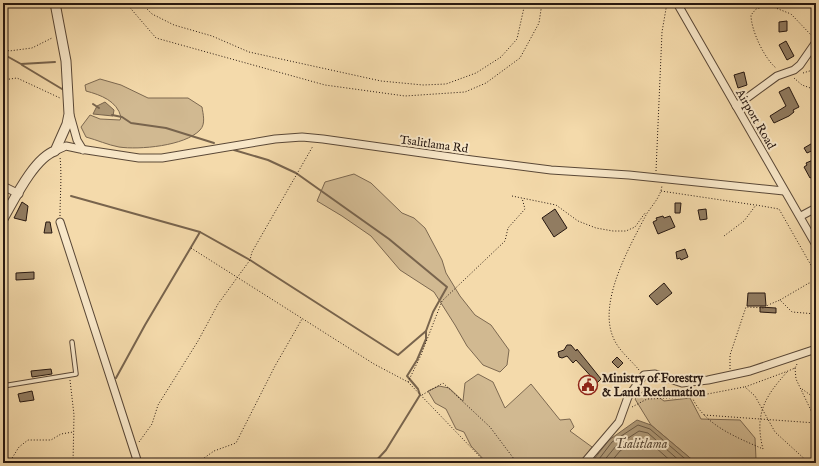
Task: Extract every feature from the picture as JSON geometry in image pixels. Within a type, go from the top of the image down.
[{"type":"street","points":[[55,3],[62,33],[66,62],[69,114],[76,137]]},
{"type":"street","name":"Airport Road","points":[[677,3],[784,191],[801,216],[816,245]]},
{"type":"street","points":[[736,106],[778,76],[787,73],[800,65],[816,42]]},
{"type":"street","points":[[63,144],[69,114]]},
{"type":"street","points":[[63,144],[72,131],[83,150]]},
{"type":"street","points":[[3,219],[40,161],[63,144],[76,137]]},
{"type":"street","name":"Tsalitlama Rd","points":[[63,144],[83,150],[139,158],[162,158],[275,139],[317,138],[543,169],[660,178],[784,191]]},
{"type":"street","points":[[3,186],[19,194]]},
{"type":"street","points":[[801,216],[816,208]]},
{"type":"street","points":[[60,222],[132,450],[138,463]]},
{"type":"street","points":[[584,463],[619,422],[628,397],[644,375],[655,374],[682,383],[731,375],[798,356],[816,349]]},
{"type":"lane","points":[[3,386],[76,374],[72,342]]},
{"type":"path","points":[[126,3],[156,38],[326,85],[405,96],[465,92],[486,83],[520,58],[539,23],[542,3]]},
{"type":"path","points":[[142,3],[152,14],[174,25],[212,36],[249,52],[381,81],[423,85],[446,84],[476,73],[501,57],[517,39],[525,3]]},
{"type":"path","points":[[644,375],[620,350],[610,326],[614,280],[647,214],[661,191],[662,32],[667,3]]},
{"type":"path","points":[[763,3],[791,14],[811,36],[816,37]]},
{"type":"path","points":[[771,5],[756,9],[751,15],[751,24],[769,62],[787,73],[802,85],[816,90]]},
{"type":"path","points":[[3,47],[9,51],[32,48],[62,33]]},
{"type":"path","points":[[802,73],[816,69]]},
{"type":"path","points":[[3,80],[17,78],[68,102]]},
{"type":"path","points":[[132,450],[152,424],[158,405],[198,341],[218,304],[250,260],[252,252],[317,138]]},
{"type":"path","points":[[60,222],[59,193],[62,175],[63,144]]},
{"type":"path","points":[[661,191],[778,209],[816,274]]},
{"type":"path","points":[[512,196],[556,205],[578,221],[596,228],[614,232],[626,231],[635,226],[645,213],[647,214]]},
{"type":"path","points":[[408,382],[421,355],[442,301],[505,242],[508,228],[525,209],[522,198]]},
{"type":"path","points":[[724,236],[744,222],[756,205]]},
{"type":"path","points":[[191,248],[374,364],[408,382],[486,463]]},
{"type":"path","points":[[731,375],[730,355],[746,307],[765,308],[809,283],[816,283]]},
{"type":"path","points":[[780,300],[792,312],[816,314]]},
{"type":"path","points":[[197,463],[214,451],[236,443],[275,366],[302,318]]},
{"type":"path","points":[[628,412],[632,407],[647,399],[692,397],[745,387],[794,368],[798,362],[798,356]]},
{"type":"path","points":[[794,368],[796,379],[816,421]]},
{"type":"path","points":[[692,397],[703,415],[736,437],[763,449],[759,436],[759,419],[762,407],[768,396],[788,371]]},
{"type":"path","points":[[70,375],[74,432],[73,463]]},
{"type":"path","points":[[422,395],[443,383],[490,428],[517,463]]},
{"type":"path","points":[[745,387],[755,396],[775,432],[809,463]]},
{"type":"path","points":[[801,388],[816,399]]},
{"type":"path","points":[[703,415],[816,423]]},
{"type":"path","points":[[9,463],[19,447],[28,440],[51,440],[61,434],[74,432]]},
{"type":"shaded area","points":[[100,79],[121,85],[148,98],[188,98],[202,107],[204,119],[202,128],[184,140],[161,146],[138,148],[119,147],[86,137],[81,127],[90,115],[100,119],[120,120],[121,117],[116,107],[108,100],[97,94],[86,91],[85,85]]},
{"type":"shaded area","points":[[354,174],[371,183],[402,213],[414,218],[425,228],[442,260],[446,273],[460,296],[475,315],[491,325],[509,350],[507,365],[500,372],[483,365],[467,346],[434,292],[400,270],[371,236],[317,201],[325,182]]},
{"type":"shaded area","points":[[478,374],[493,382],[505,408],[531,384],[560,420],[570,419],[574,427],[570,431],[592,447],[580,463],[487,463],[471,446],[464,432],[456,429],[446,409],[435,403],[428,391],[439,386],[449,388],[463,401],[465,383]]},
{"type":"shaded area","points":[[646,388],[664,401],[690,398],[701,419],[740,420],[755,438],[756,459],[761,463],[696,463],[651,425],[635,399]]},
{"type":"water","points":[[105,102],[114,110],[113,116],[93,114],[97,106]]},
{"type":"water","name":"Tsalitlama","points":[[637,420],[651,425],[696,463],[591,463],[609,440]]},
{"type":"building","points":[[787,21],[787,31],[779,32],[779,22]]},
{"type":"building","points":[[786,41],[794,56],[787,60],[779,45]]},
{"type":"building","points":[[744,72],[747,85],[738,88],[734,75]]},
{"type":"building","points":[[789,87],[799,107],[793,110],[794,112],[789,116],[774,123],[770,116],[786,106],[779,92]]},
{"type":"building","points":[[816,141],[816,149],[807,153],[804,148]]},
{"type":"building","points":[[813,160],[816,165],[816,175],[810,178],[804,167],[807,165],[806,163]]},
{"type":"building","points":[[22,202],[28,206],[26,221],[14,218]]},
{"type":"building","points":[[675,203],[681,203],[680,213],[675,213]]},
{"type":"building","points":[[555,209],[567,228],[554,237],[542,218]]},
{"type":"building","points":[[706,209],[707,219],[700,220],[698,210]]},
{"type":"building","points":[[663,216],[664,218],[670,216],[675,227],[658,234],[653,222],[657,220],[656,218]]},
{"type":"building","points":[[46,222],[50,222],[52,233],[44,233]]},
{"type":"building","points":[[685,249],[688,257],[681,260],[680,258],[677,259],[676,252]]},
{"type":"building","points":[[34,272],[34,279],[16,280],[16,273]]},
{"type":"building","points":[[664,283],[672,293],[657,305],[649,296]]},
{"type":"building","points":[[748,293],[765,293],[766,306],[747,306]]},
{"type":"building","points":[[760,307],[776,308],[776,313],[760,312]]},
{"type":"building","points":[[567,345],[571,345],[576,351],[577,349],[601,379],[597,383],[576,360],[573,363],[567,356],[562,358],[559,357],[558,352],[564,350]]},
{"type":"building","points":[[617,357],[623,363],[618,368],[612,362]]},
{"type":"building","points":[[51,369],[52,374],[32,377],[31,371]]},
{"type":"building","points":[[32,391],[34,400],[20,402],[18,394]]},
{"type":"waterway","points":[[3,54],[21,64],[55,62]]},
{"type":"waterway","points":[[22,65],[62,89]]},
{"type":"waterway","points":[[93,104],[99,108]]},
{"type":"waterway","points":[[112,115],[122,117],[131,123],[166,128],[214,143]]},
{"type":"waterway","points":[[234,150],[268,160],[296,173],[389,239],[447,287],[433,312],[426,331],[426,339],[417,360],[407,376],[418,389],[420,395],[386,450],[374,463]]},
{"type":"waterway","points":[[71,196],[200,232],[250,260],[398,355],[426,331]]},
{"type":"waterway","points":[[116,378],[145,325],[200,232]]},
{"type":"place","name":"Ministry of Forestry & Land Reclamation","points":[[588,385]]}]
